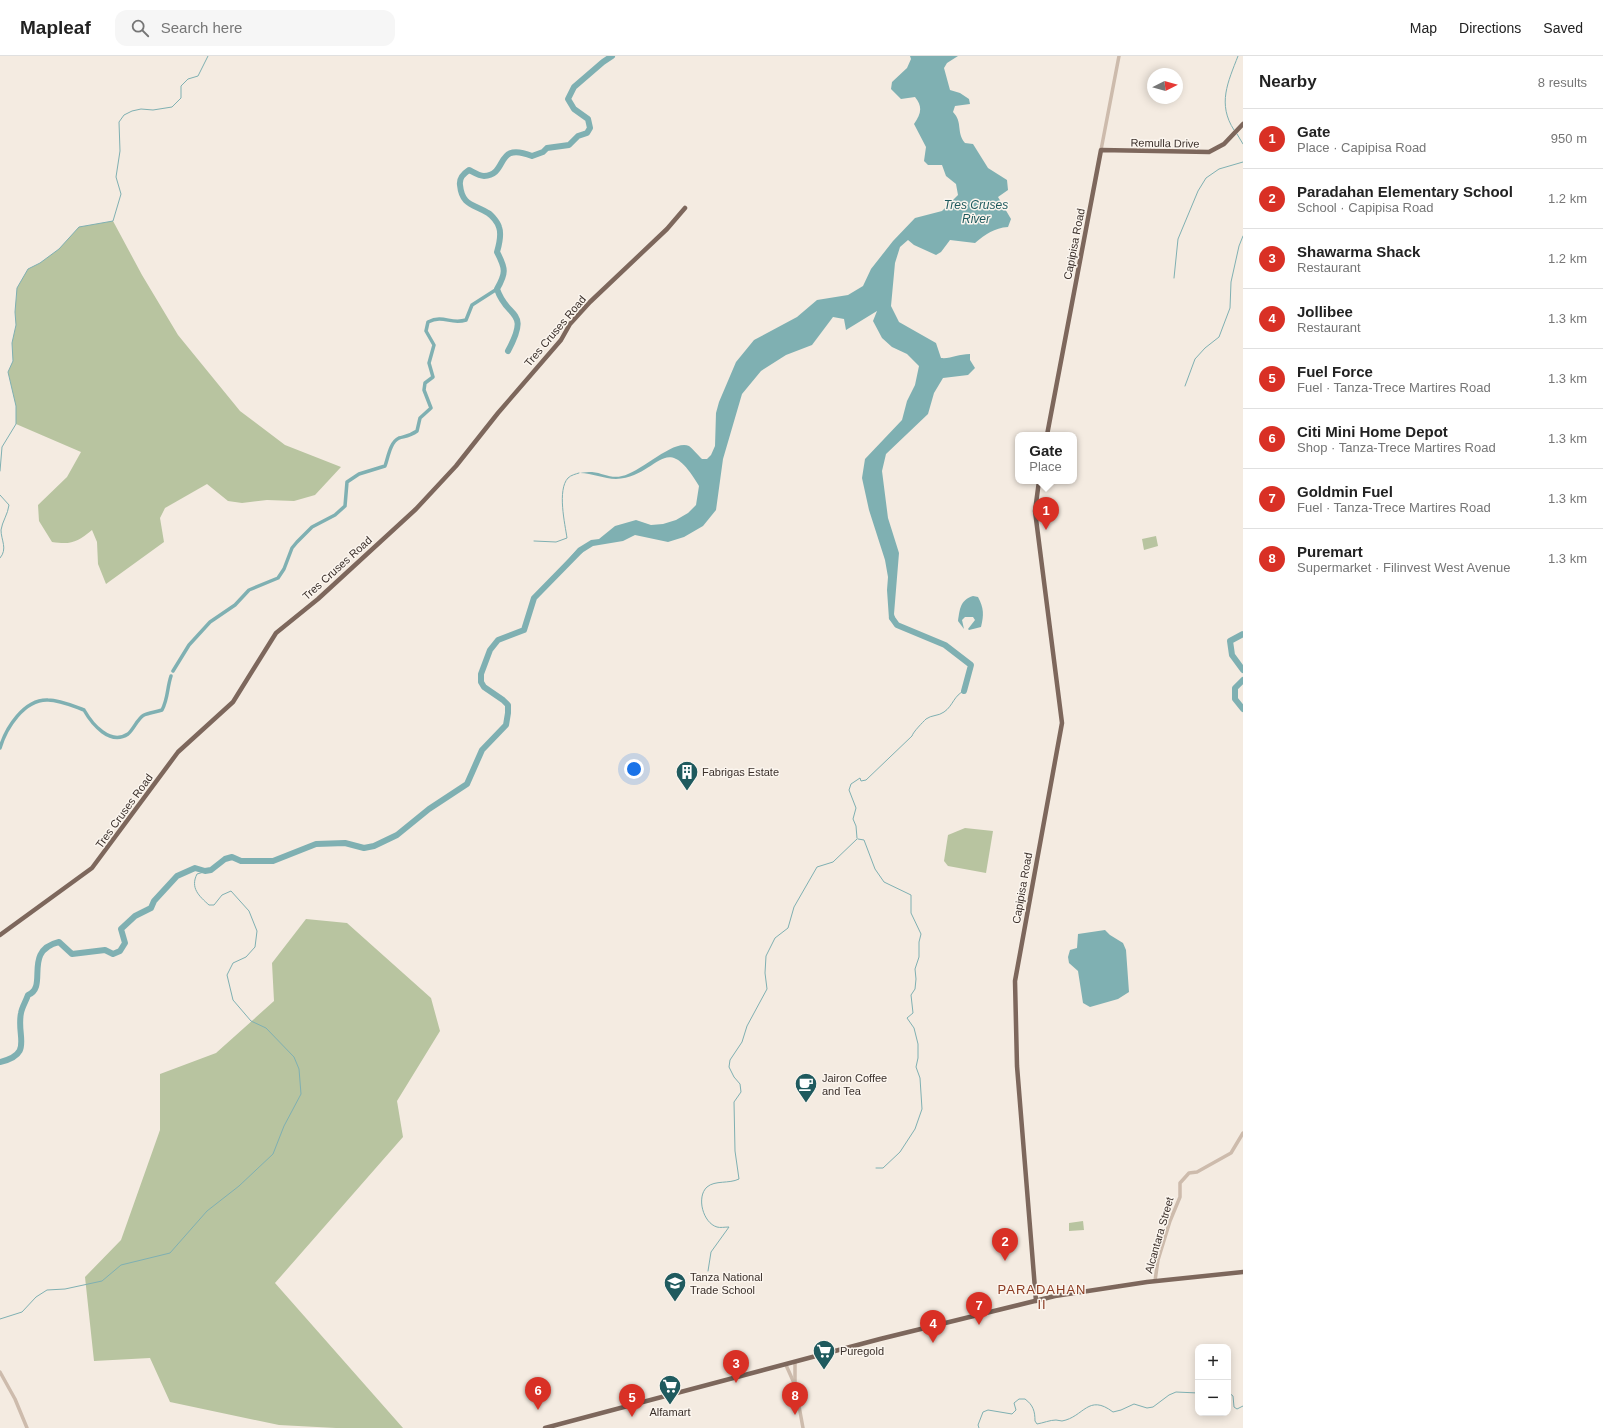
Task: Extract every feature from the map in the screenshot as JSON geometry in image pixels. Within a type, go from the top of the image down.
[{"type":"main road","name":"Remulla Drive","points":[[1101,150],[1201,153],[1214,150],[1224,144],[1243,124]]},
{"type":"main road","name":"Capipisa Road","points":[[1048,432],[1101,150]]},
{"type":"main road","name":"Tres Cruses Road","points":[[0,935],[92,868],[178,752],[233,702],[276,633],[318,599],[425,500],[456,466],[498,413],[560,340],[570,324],[590,302],[667,230],[685,208]]},
{"type":"main road","name":"Capipisa Road","points":[[1036,1301],[1017,1066],[1014,981],[1062,723],[1035,511],[1039,484]]},
{"type":"main road","points":[[544,1428],[795,1363],[896,1335],[1036,1301],[1078,1292],[1155,1281],[1243,1272]]},
{"type":"street","name":"Capipisa Road","points":[[1101,150],[1119,56]]},
{"type":"street","name":"Alcantara Street","points":[[1155,1281],[1158,1260],[1170,1221],[1180,1197],[1180,1183],[1189,1173],[1197,1172],[1231,1153],[1243,1133]]},
{"type":"street","points":[[795,1363],[795,1384],[803,1428]]},
{"type":"street","points":[[786,1365],[795,1384]]},
{"type":"street","points":[[0,1372],[15,1399],[27,1428]]},
{"type":"green space","points":[[113,221],[142,275],[178,335],[240,411],[285,445],[341,467],[315,495],[294,501],[267,500],[242,503],[228,501],[207,484],[165,508],[160,518],[164,542],[106,584],[98,564],[97,542],[92,530],[74,542],[52,542],[39,521],[38,505],[67,477],[81,452],[16,424],[16,406],[8,372],[13,361],[12,343],[16,325],[15,312],[17,288],[28,269],[40,263],[59,249],[79,227]]},
{"type":"green space","points":[[1156,536],[1158,546],[1144,550],[1142,539]]},
{"type":"green space","points":[[965,828],[993,831],[986,873],[948,866],[944,861],[948,835]]},
{"type":"green space","points":[[306,919],[347,923],[431,998],[440,1031],[397,1101],[403,1137],[275,1283],[403,1428],[336,1428],[279,1425],[170,1402],[150,1358],[94,1361],[85,1277],[121,1240],[160,1130],[160,1074],[216,1053],[274,1001],[272,963]]},
{"type":"green space","points":[[1083,1221],[1084,1230],[1069,1231],[1069,1223]]},
{"type":"water","name":"Tres Cruses River","points":[[910,56],[958,56],[947,63],[944,68],[950,90],[960,93],[969,99],[970,104],[955,106],[953,112],[958,120],[962,139],[965,143],[973,144],[988,168],[1007,180],[1008,190],[998,197],[1011,219],[1008,227],[990,232],[975,243],[950,240],[941,252],[936,255],[914,245],[908,240],[900,247],[895,263],[891,306],[899,322],[936,343],[941,358],[970,354],[970,360],[975,368],[968,375],[943,378],[934,393],[928,414],[886,454],[882,471],[888,518],[899,553],[894,614],[897,625],[889,619],[887,590],[888,577],[885,560],[869,510],[862,478],[865,459],[902,420],[907,401],[915,385],[919,366],[907,354],[892,347],[882,338],[873,321],[877,311],[846,330],[844,319],[833,317],[812,345],[786,355],[761,371],[742,394],[723,459],[716,510],[703,526],[684,537],[668,542],[635,535],[623,541],[593,546],[569,561],[534,598],[578,548],[591,540],[599,539],[615,526],[636,520],[651,525],[663,524],[676,520],[688,513],[696,505],[699,486],[687,469],[677,460],[669,457],[631,476],[616,479],[580,473],[592,472],[618,477],[622,476],[638,469],[674,447],[682,445],[689,446],[702,459],[707,459],[711,455],[715,446],[716,413],[719,402],[736,362],[754,340],[797,317],[817,300],[848,295],[863,286],[871,269],[893,241],[915,218],[942,211],[958,195],[956,184],[946,176],[942,165],[928,165],[924,161],[926,147],[914,124],[920,110],[918,101],[915,97],[901,99],[891,89],[892,82],[907,68],[911,59]]},
{"type":"water","points":[[973,596],[978,597],[980,601],[983,619],[981,627],[969,630],[968,629],[975,620],[973,617],[965,617],[962,620],[964,629],[958,621],[961,606],[965,600]]},
{"type":"water","points":[[1105,930],[1123,943],[1126,950],[1129,992],[1118,999],[1090,1007],[1083,1003],[1078,971],[1069,963],[1068,957],[1070,950],[1077,948],[1078,934]]},
{"type":"waterway","points":[[0,471],[2,447],[16,424],[16,406],[8,372],[13,361],[12,343],[16,325],[15,312],[17,288],[28,269],[40,263],[59,249],[79,227],[113,221],[121,194],[116,177],[120,151],[119,122],[124,115],[132,111],[172,107],[181,98],[181,86],[188,79],[198,76],[208,56]]},
{"type":"waterway","points":[[508,351],[515,337],[517,321],[515,316],[501,299],[497,289],[504,271],[497,252],[500,240],[500,230],[495,219],[490,214],[466,201],[461,192],[461,178],[469,170],[482,176],[492,174],[497,170],[507,155],[512,153],[520,153],[532,156],[543,152],[547,148],[569,145],[578,136],[587,133],[590,128],[588,119],[574,109],[568,99],[574,87],[612,56]]},
{"type":"waterway","points":[[1234,130],[1226,111],[1225,102],[1228,84],[1238,56]]},
{"type":"waterway","points":[[1237,134],[1243,144]]},
{"type":"waterway","points":[[1174,278],[1178,239],[1198,191],[1206,178],[1219,169],[1243,162]]},
{"type":"waterway","points":[[1185,386],[1195,359],[1205,348],[1219,337],[1230,308],[1231,282],[1239,246],[1243,236]]},
{"type":"waterway","points":[[173,671],[189,645],[210,622],[235,605],[249,590],[278,578],[284,569],[292,548],[297,542],[312,527],[335,515],[345,506],[347,482],[359,474],[385,466],[393,443],[399,438],[417,431],[420,418],[431,408],[424,390],[425,383],[433,377],[429,363],[434,345],[426,331],[428,322],[438,319],[456,321],[466,320],[472,305],[497,289]]},
{"type":"waterway","points":[[534,541],[556,542],[567,538],[562,499],[563,490],[568,478],[579,473]]},
{"type":"waterway","points":[[0,495],[9,505],[1,530],[4,551],[0,558]]},
{"type":"waterway","points":[[0,1062],[10,1059],[17,1054],[20,1049],[20,1022],[22,1011],[28,995],[34,991],[36,985],[38,961],[42,953],[48,947],[59,942],[72,954],[105,950],[113,954],[120,951],[125,943],[121,929],[135,916],[151,908],[154,901],[177,876],[195,868],[205,871],[211,870],[225,859],[232,857],[241,861],[273,861],[316,844],[345,843],[364,848],[374,846],[397,835],[429,809],[467,784],[482,750],[506,725],[508,705],[484,687],[481,682],[481,674],[490,650],[498,640],[524,630],[534,598],[580,551]]},
{"type":"waterway","points":[[892,618],[897,625],[945,645],[971,665],[964,691]]},
{"type":"waterway","points":[[1243,634],[1230,641],[1232,655],[1243,670]]},
{"type":"waterway","points":[[0,748],[11,724],[17,716],[31,704],[48,700],[62,702],[84,710],[102,732],[115,737],[121,737],[128,734],[139,719],[144,715],[162,710],[171,676]]},
{"type":"waterway","points":[[1243,680],[1235,688],[1235,699],[1243,709]]},
{"type":"waterway","points":[[857,838],[856,826],[853,819],[856,808],[849,790],[851,784],[860,778],[861,781],[866,780],[912,736],[926,719],[947,710],[958,695],[964,691]]},
{"type":"waterway","points":[[708,1271],[711,1252],[729,1227],[717,1227],[712,1225],[708,1220],[702,1203],[704,1191],[710,1185],[739,1179],[735,1151],[734,1102],[741,1092],[740,1084],[734,1077],[729,1067],[730,1060],[742,1042],[747,1026],[767,989],[765,973],[766,956],[775,938],[788,928],[794,907],[817,867],[833,862],[857,839]]},
{"type":"waterway","points":[[858,839],[864,840],[875,869],[884,882],[911,895],[911,913],[921,934],[919,942],[919,957],[915,969],[915,989],[911,995],[913,1013],[907,1018],[914,1028],[918,1044],[918,1058],[916,1067],[920,1078],[922,1109],[915,1129],[900,1152],[883,1168],[876,1168]]},
{"type":"waterway","points":[[0,1319],[22,1312],[36,1297],[47,1290],[65,1289],[102,1281],[121,1265],[170,1253],[207,1211],[239,1186],[273,1154],[284,1126],[301,1094],[299,1069],[294,1057],[266,1028],[251,1021],[233,1000],[227,975],[233,963],[246,957],[255,947],[257,931],[249,911],[231,891],[222,895],[214,905],[209,905],[199,895],[195,888],[195,879],[197,874],[211,870]]},
{"type":"waterway","points":[[979,1428],[978,1425],[983,1412],[988,1410],[1012,1414],[1016,1410],[1014,1403],[1019,1399],[1025,1399],[1032,1406],[1037,1424],[1051,1420],[1062,1421],[1069,1419],[1092,1405],[1105,1407],[1113,1412],[1134,1404],[1147,1408],[1153,1407],[1169,1395],[1176,1392],[1195,1393]]},
{"type":"waterway","points":[[1231,1394],[1233,1396],[1234,1407],[1237,1409],[1243,1406]]},
{"type":"place","name":"Gate","points":[[1046,530]]},
{"type":"place","name":"Fabrigas Estate","points":[[687,792]]},
{"type":"place","name":"Jairon Coffee and Tea","points":[[806,1104]]},
{"type":"place","name":"Paradahan Elementary School","points":[[1005,1261]]},
{"type":"place","name":"Tanza National Trade School","points":[[675,1302]]},
{"type":"place","name":"Goldmin Fuel","points":[[979,1325]]},
{"type":"place","name":"Jollibee","points":[[933,1343]]},
{"type":"place","name":"Puregold","points":[[824,1370]]},
{"type":"place","name":"Shawarma Shack","points":[[736,1383]]},
{"type":"place","name":"Alfamart","points":[[670,1406]]},
{"type":"place","name":"Citi Mini Home Depot","points":[[538,1410]]},
{"type":"place","name":"Puremart","points":[[795,1415]]},
{"type":"place","name":"Fuel Force","points":[[632,1417]]},
{"type":"district","name":"PARADAHAN II","points":[[1042,1296]]}]
